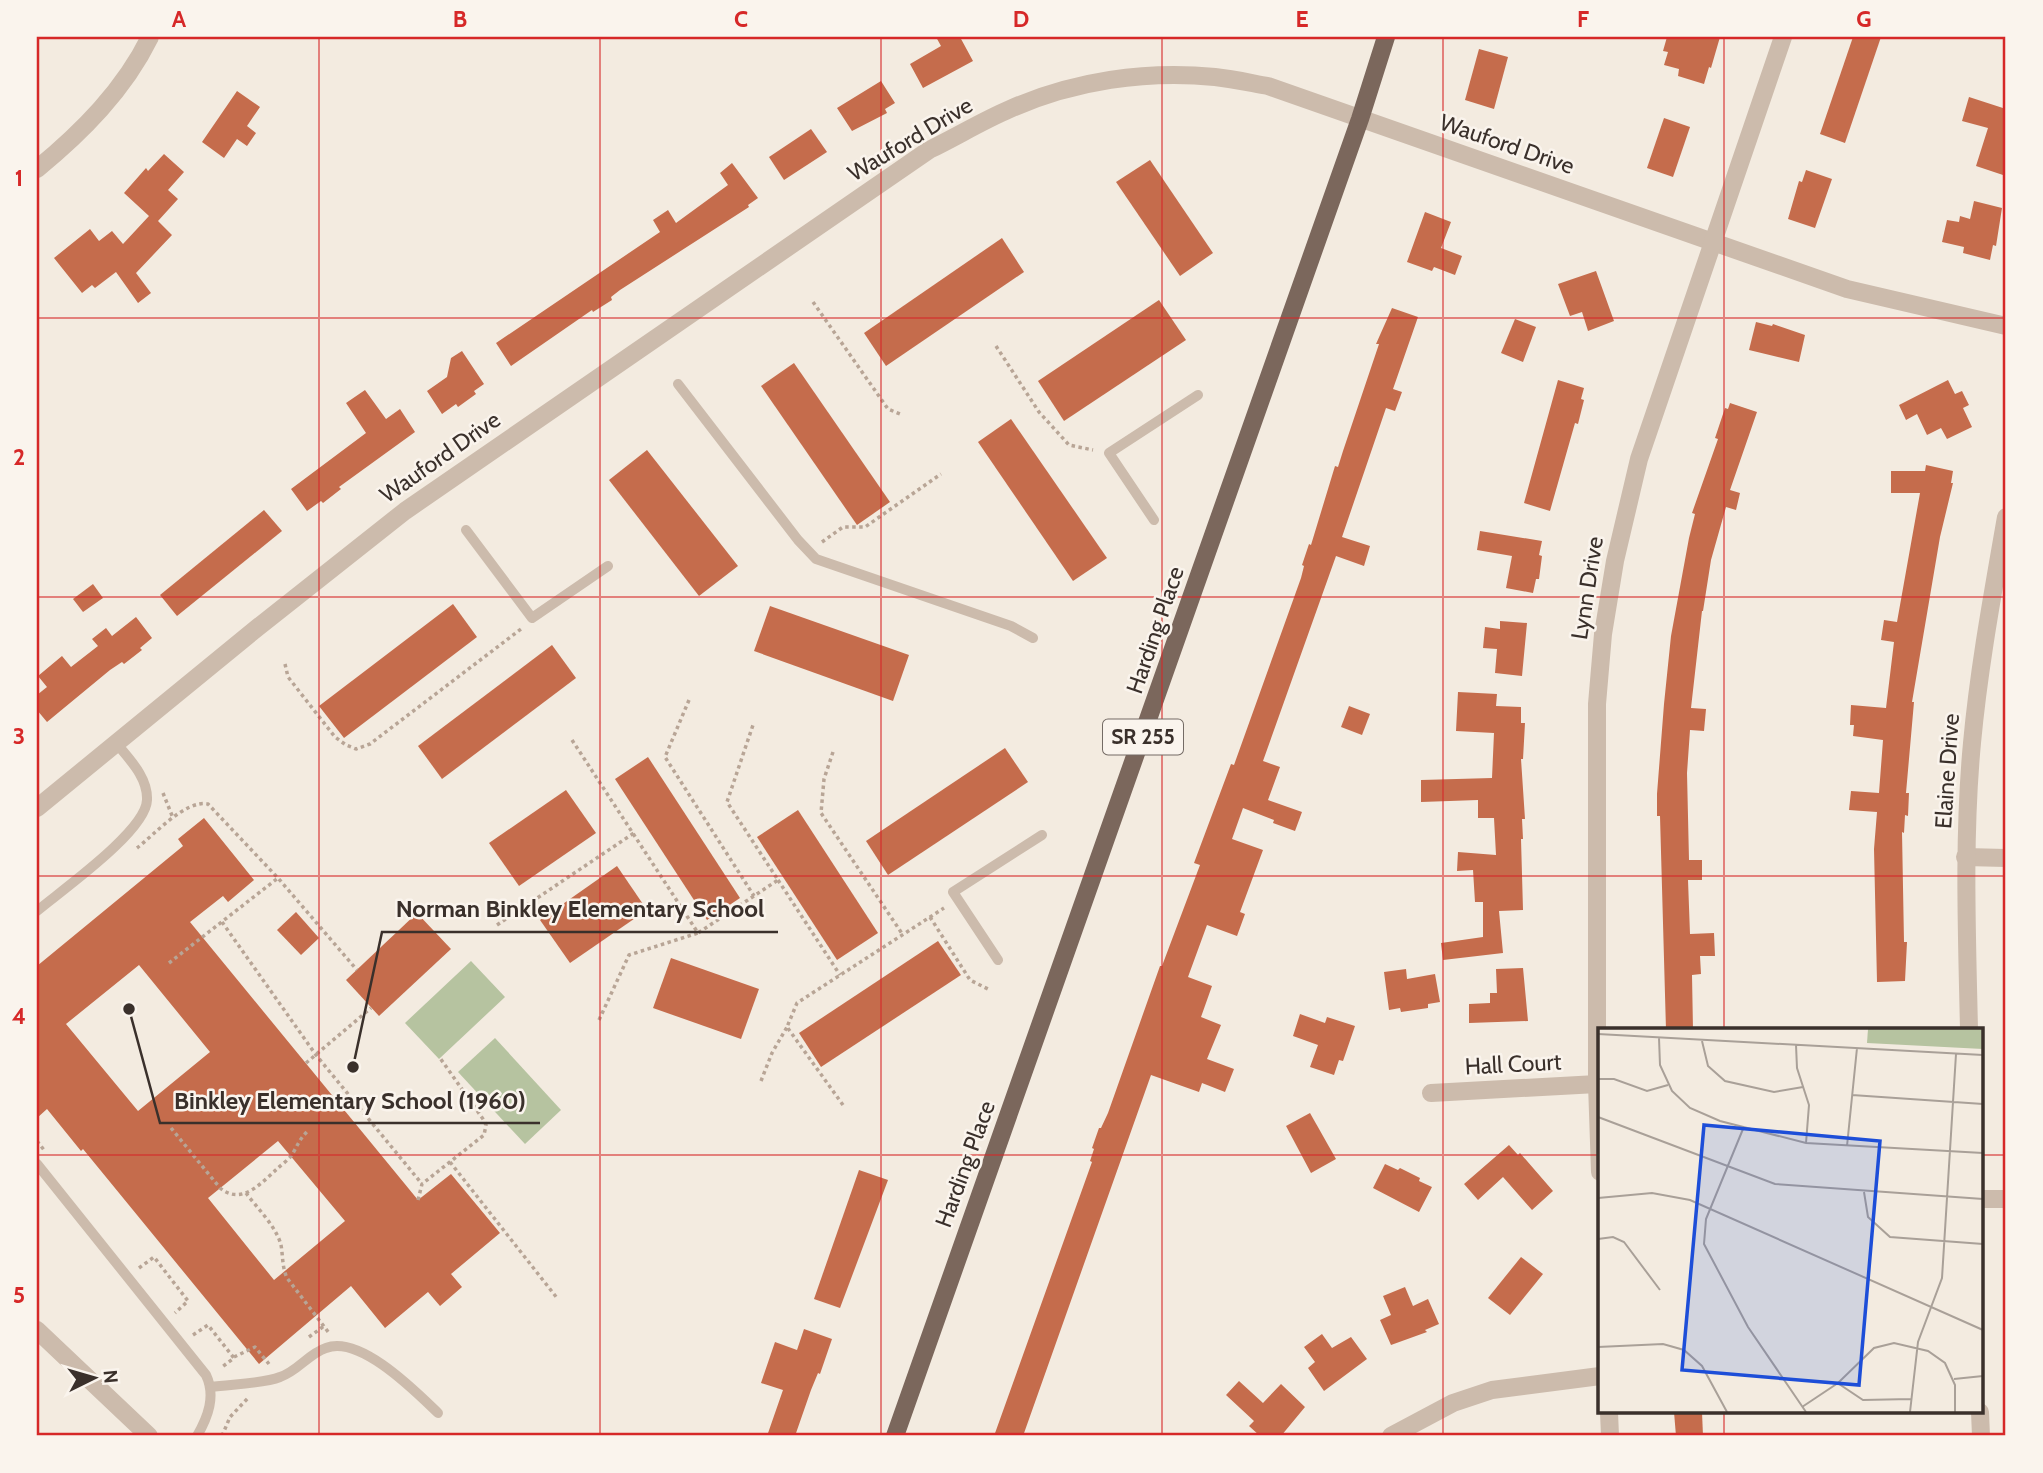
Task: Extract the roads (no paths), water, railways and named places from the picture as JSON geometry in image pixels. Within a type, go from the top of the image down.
[{"type":"main road","name":"Harding Place","points":[[895,1436],[1360,118],[1386,37]]},
{"type":"street","points":[[37,169],[76,136],[117,90],[150,37]]},
{"type":"street","name":"Lynn Drive","points":[[1598,1113],[1597,704],[1603,634],[1615,561],[1629,494],[1711,242],[1783,37]]},
{"type":"street","name":"Wauford Drive","points":[[37,808],[405,511],[929,150],[1010,109],[1056,92],[1108,80],[1161,75],[1215,77],[1268,86],[1847,289],[2006,326]]},
{"type":"street","name":"Elaine Drive","points":[[1969,1028],[1965,857],[1972,744],[1986,629],[2006,517]]},
{"type":"street","points":[[1965,857],[2006,858]]},
{"type":"street","name":"Hall Court","points":[[1431,1093],[1597,1084]]},
{"type":"street","points":[[1983,1199],[2006,1199]]},
{"type":"street","points":[[37,1330],[149,1436]]},
{"type":"street","points":[[1391,1436],[1452,1403],[1492,1390],[1598,1376]]},
{"type":"street","points":[[1609,1414],[1610,1436]]},
{"type":"street","points":[[1980,1414],[1981,1436]]},
{"type":"lane","points":[[678,384],[816,559],[1011,626],[1033,638]]},
{"type":"lane","points":[[1154,520],[1109,453],[1198,395]]},
{"type":"lane","points":[[466,530],[532,618],[608,566]]},
{"type":"lane","points":[[37,911],[127,835],[143,815],[147,797],[143,782],[135,766],[116,743]]},
{"type":"lane","points":[[998,960],[953,892],[1042,835]]},
{"type":"lane","points":[[37,1164],[200,1366],[211,1387],[209,1412],[197,1436]]},
{"type":"lane","points":[[211,1387],[271,1380],[295,1371],[326,1348],[339,1345],[362,1353],[391,1372],[438,1413]]},
{"type":"place","name":"Binkley Elementary School (1960)","points":[[129,1009]]},
{"type":"place","name":"Norman Binkley Elementary School","points":[[353,1067]]}]
